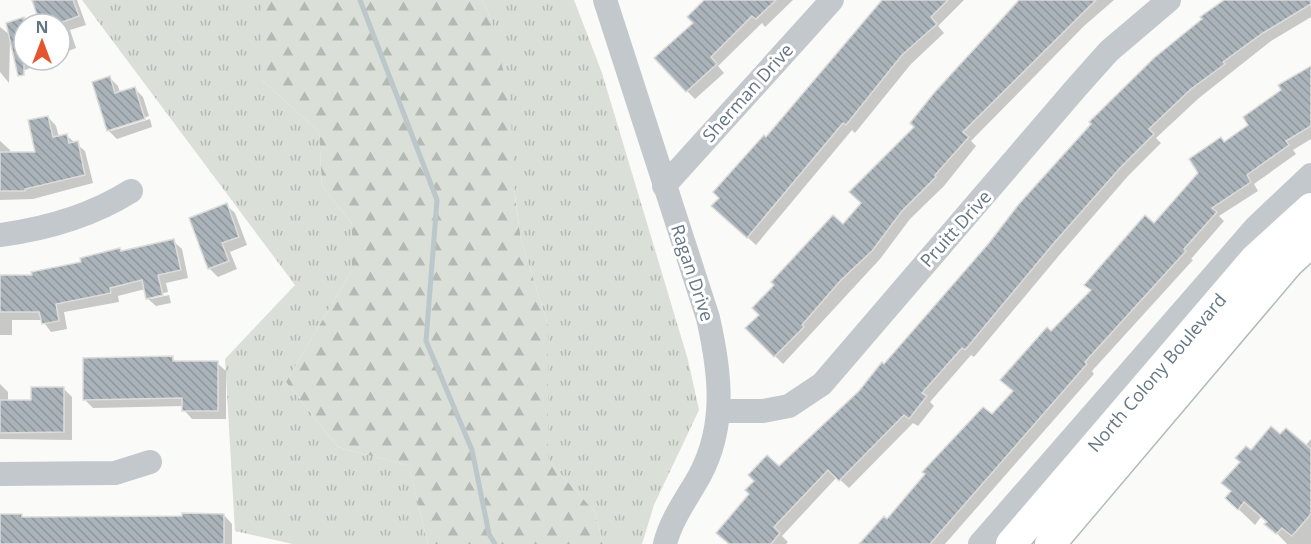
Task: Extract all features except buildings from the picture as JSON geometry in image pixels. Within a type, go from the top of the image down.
[{"type":"main road","name":"North Colony Boulevard","points":[[1011,544],[1212,312],[1255,259],[1311,208]]},
{"type":"main road","name":"North Colony Boulevard","points":[[1050,544],[1288,263],[1311,242]]},
{"type":"street","name":"Ragan Drive","points":[[605,0],[708,318],[717,359],[720,411],[714,443],[701,473],[668,531],[665,544]]},
{"type":"street","name":"Sherman Drive","points":[[664,186],[832,0]]},
{"type":"street","name":"Pruitt Drive","points":[[720,411],[763,411],[789,406],[822,384],[1103,59],[1145,18],[1169,0]]},
{"type":"street","points":[[981,544],[1256,226],[1311,176]]},
{"type":"street","points":[[0,235],[23,232],[105,208],[131,190]]},
{"type":"street","points":[[0,474],[116,473],[150,462]]},
{"type":"green space","points":[[82,0],[262,0],[262,80],[319,132],[322,186],[352,224],[352,270],[286,382],[338,447],[409,466],[428,544],[293,544],[235,531],[225,359],[295,285]]},
{"type":"green space","points":[[262,0],[483,0],[492,23],[510,99],[515,197],[521,240],[548,325],[548,460],[595,512],[603,544],[428,544],[409,466],[338,447],[286,382],[352,270],[352,224],[322,186],[319,132],[262,80]]},
{"type":"green space","points":[[483,0],[574,0],[602,73],[688,360],[699,410],[654,505],[642,544],[603,544],[595,512],[548,460],[548,325],[521,240],[492,23]]},
{"type":"waterway","points":[[360,0],[437,200],[426,341],[472,450],[489,534],[495,544]]}]
